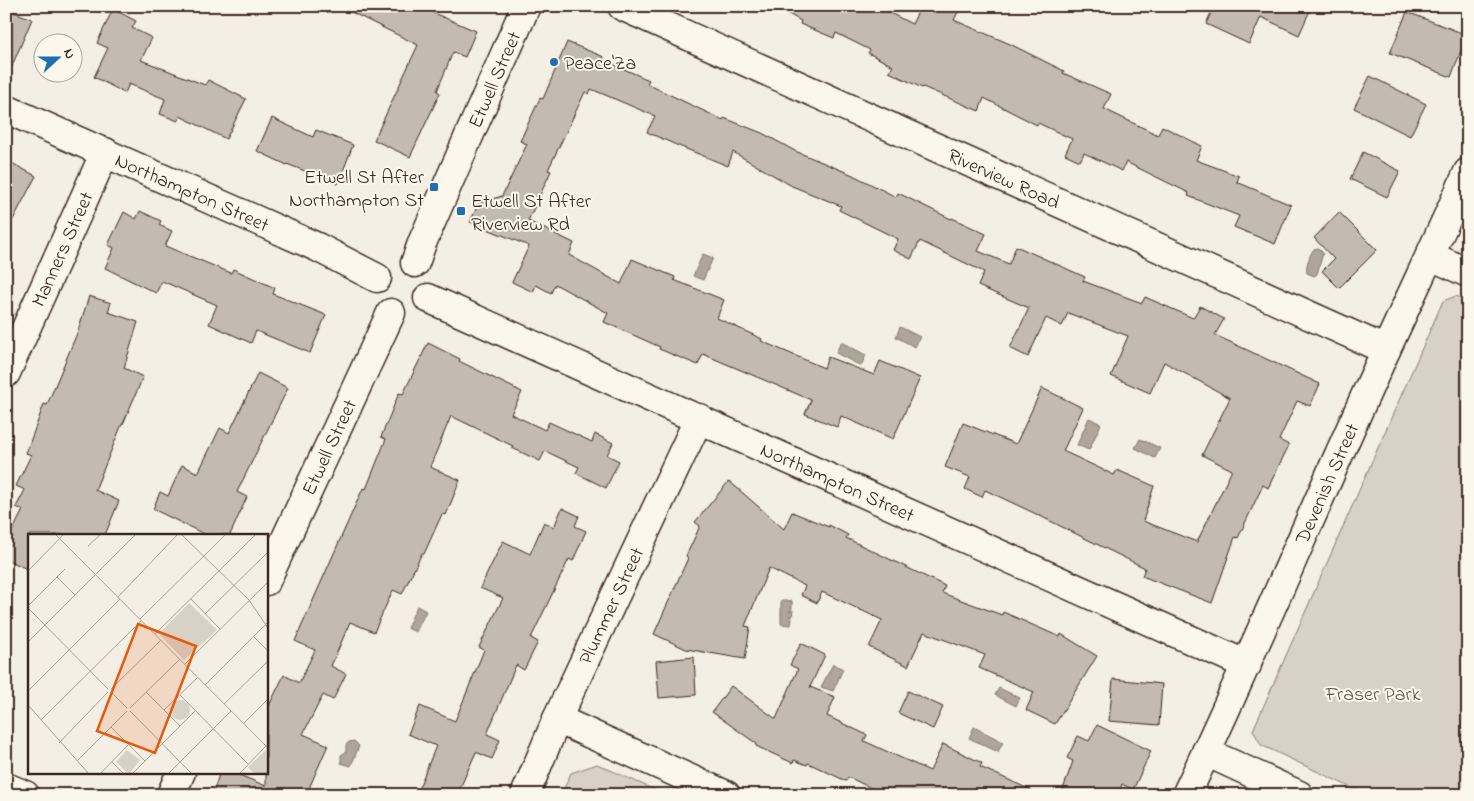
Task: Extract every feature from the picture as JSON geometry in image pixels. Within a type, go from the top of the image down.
[{"type":"street","name":"Etwell Street","points":[[415,263],[422,243],[526,6]]},
{"type":"street","name":"Riverview Road","points":[[622,6],[1386,350]]},
{"type":"street","name":"Northampton Street","points":[[6,109],[317,247],[377,278]]},
{"type":"street","name":"Manners Street","points":[[6,374],[105,152]]},
{"type":"street","name":"Devenish Street","points":[[1186,795],[1247,665],[1386,350],[1431,256],[1468,172]]},
{"type":"street","points":[[1431,256],[1468,273]]},
{"type":"street","points":[[397,260],[407,260],[415,263],[427,274],[430,282],[428,298],[417,311],[400,315],[391,313],[379,302],[376,294],[377,278],[381,270],[397,260]]},
{"type":"street","name":"Northampton Street","points":[[428,298],[1247,665]]},
{"type":"street","name":"Etwell Street","points":[[268,577],[391,313]]},
{"type":"street","name":"Plummer Street","points":[[525,795],[557,719],[699,418]]},
{"type":"street","points":[[557,719],[726,795]]},
{"type":"street","points":[[1206,752],[1300,795]]},
{"type":"street","points":[[171,795],[180,774]]},
{"type":"street","points":[[6,787],[25,795]]},
{"type":"green space","name":"Fraser Park","points":[[1456,296],[1468,301],[1468,795],[1367,795],[1261,745],[1253,730],[1443,301]]},
{"type":"green space","points":[[597,764],[666,795],[561,795],[571,773]]},
{"type":"shaded area","points":[[1318,248],[1323,253],[1317,274],[1314,276],[1307,273],[1307,267],[1312,251]]},
{"type":"shaded area","points":[[703,254],[713,258],[703,280],[693,276]]},
{"type":"shaded area","points":[[900,327],[920,337],[915,347],[896,337]]},
{"type":"shaded area","points":[[841,342],[866,355],[861,366],[836,353]]},
{"type":"shaded area","points":[[1089,418],[1101,424],[1089,450],[1077,445]]},
{"type":"shaded area","points":[[1140,439],[1160,448],[1155,458],[1135,448]]},
{"type":"shaded area","points":[[781,601],[792,601],[792,608],[789,612],[793,610],[792,617],[789,615],[792,619],[791,625],[781,624]]},
{"type":"shaded area","points":[[417,606],[426,611],[416,632],[407,628]]},
{"type":"shaded area","points":[[833,664],[843,669],[833,691],[821,687]]},
{"type":"shaded area","points":[[999,688],[1020,698],[1016,706],[995,695]]},
{"type":"shaded area","points":[[974,727],[1003,742],[998,752],[969,738]]},
{"type":"shaded area","points":[[354,741],[359,746],[351,766],[341,763],[341,755],[346,752],[346,745]]},
{"type":"building","points":[[339,6],[417,6],[476,31],[465,57],[453,52],[437,91],[440,93],[410,157],[374,140],[418,45]]},
{"type":"building","points":[[774,6],[876,6],[912,24],[921,6],[961,6],[954,20],[1010,44],[1064,71],[1063,73],[1111,94],[1104,109],[1158,135],[1162,126],[1202,146],[1196,160],[1239,176],[1237,182],[1291,205],[1275,244],[1234,227],[1239,216],[1188,196],[1189,193],[1126,162],[1122,171],[1084,153],[1080,161],[1065,154],[1072,139],[1038,123],[1037,125],[984,98],[979,111],[922,88],[889,72],[893,66],[868,53],[870,50],[836,33],[834,38],[800,24],[801,21]]},
{"type":"building","points":[[1214,6],[1312,6],[1299,35],[1261,17],[1249,44],[1206,24]]},
{"type":"building","points":[[6,9],[32,19],[6,80]]},
{"type":"building","points":[[113,9],[136,21],[132,28],[152,38],[141,60],[205,85],[208,80],[246,99],[226,139],[180,116],[178,121],[160,114],[165,99],[129,84],[125,93],[94,77],[108,48],[97,43]]},
{"type":"building","points":[[1407,12],[1467,35],[1451,77],[1390,53]]},
{"type":"building","points":[[567,42],[604,57],[603,60],[649,80],[647,84],[723,120],[724,118],[762,133],[795,151],[853,175],[896,197],[898,193],[986,234],[978,251],[1009,264],[1016,246],[1085,277],[1083,281],[1142,303],[1145,297],[1193,318],[1200,306],[1224,319],[1215,335],[1320,384],[1310,406],[1297,401],[1279,440],[1289,445],[1268,488],[1263,485],[1238,538],[1235,537],[1212,603],[1142,576],[1145,568],[985,490],[982,497],[965,489],[970,477],[945,467],[963,423],[1016,444],[1042,388],[1083,408],[1063,451],[1114,475],[1117,470],[1154,486],[1143,521],[1197,542],[1232,470],[1202,455],[1230,398],[1164,362],[1150,393],[1111,376],[1128,336],[1068,313],[1062,326],[1046,318],[1028,357],[1010,348],[1029,308],[978,286],[984,272],[920,241],[911,259],[893,250],[898,239],[839,210],[841,206],[792,186],[733,152],[728,166],[647,132],[655,116],[591,89],[589,94],[585,92],[548,170],[551,171],[528,221],[574,243],[569,255],[621,284],[632,259],[675,277],[674,280],[724,300],[717,318],[762,339],[761,341],[824,368],[828,357],[874,375],[880,361],[920,378],[893,439],[841,416],[837,427],[805,414],[811,400],[703,354],[698,365],[659,349],[660,347],[604,322],[608,313],[555,284],[551,293],[536,285],[533,292],[512,282],[529,246],[470,222],[479,203],[502,196],[527,144],[520,141],[540,98],[543,99]]},
{"type":"building","points":[[1370,76],[1426,104],[1410,136],[1354,108]]},
{"type":"building","points":[[272,118],[313,137],[316,130],[353,145],[338,184],[287,165],[257,151]]},
{"type":"building","points":[[1363,152],[1400,171],[1387,197],[1350,179]]},
{"type":"building","points":[[6,160],[36,176],[6,233]]},
{"type":"building","points":[[140,211],[161,221],[159,225],[172,231],[165,246],[231,273],[233,269],[275,288],[273,294],[326,315],[310,353],[256,331],[251,343],[209,324],[217,305],[162,281],[156,293],[105,268],[114,248],[108,245],[124,212],[136,219]]},
{"type":"building","points":[[1339,212],[1377,250],[1339,288],[1322,271],[1334,259],[1314,238]]},
{"type":"building","points":[[89,296],[111,303],[108,312],[138,322],[124,368],[143,377],[95,490],[119,501],[105,534],[28,534],[28,570],[6,559],[6,544],[23,510],[16,507],[25,490],[16,486],[31,455],[26,453],[44,404],[47,405],[78,331]]},
{"type":"building","points":[[428,343],[460,359],[459,361],[522,392],[511,414],[545,430],[549,422],[592,442],[595,434],[613,443],[607,455],[619,461],[606,488],[576,473],[579,467],[545,451],[540,461],[451,416],[430,467],[460,480],[446,515],[442,514],[424,554],[422,553],[402,594],[393,590],[374,632],[350,622],[331,666],[346,674],[333,700],[323,695],[303,734],[328,745],[306,795],[212,795],[219,774],[237,774],[266,786],[266,774],[268,774],[268,708],[284,675],[299,683],[315,650],[295,641],[363,488],[366,489],[386,439],[381,437],[399,393],[403,394]]},
{"type":"building","points":[[258,373],[288,388],[237,492],[247,497],[230,534],[204,534],[153,509],[160,492],[168,496],[182,465],[198,473],[220,428],[229,433]]},
{"type":"building","points":[[729,481],[784,529],[792,512],[829,527],[829,525],[848,535],[846,538],[945,586],[942,593],[1002,615],[1003,612],[1060,637],[1061,634],[1097,656],[1055,724],[1026,710],[1034,692],[979,668],[985,655],[924,632],[908,666],[869,647],[882,620],[822,592],[817,603],[801,595],[805,586],[769,568],[745,626],[750,627],[745,659],[686,649],[654,634],[700,526],[695,522]]},
{"type":"building","points":[[562,508],[579,516],[575,526],[586,531],[573,561],[569,559],[531,638],[538,642],[524,670],[516,665],[487,734],[500,740],[492,759],[476,752],[457,795],[416,795],[436,746],[408,734],[420,706],[455,721],[484,650],[479,647],[503,598],[480,588],[503,541],[530,554],[544,522],[554,527]]},
{"type":"building","points":[[801,643],[825,655],[810,687],[835,697],[827,716],[867,735],[864,741],[930,771],[943,744],[982,763],[980,767],[1042,795],[886,795],[848,777],[846,781],[808,763],[807,765],[794,760],[793,763],[756,746],[757,744],[712,712],[731,686],[776,719],[798,669],[790,665]]},
{"type":"building","points":[[694,657],[696,695],[659,698],[656,661]]},
{"type":"building","points":[[1113,679],[1162,684],[1159,725],[1109,721]]},
{"type":"building","points":[[908,691],[943,707],[933,729],[898,713]]},
{"type":"building","points":[[1097,725],[1151,751],[1133,790],[1122,784],[1118,795],[1061,795],[1073,761],[1067,758],[1078,736],[1089,741]]},
{"type":"place","name":"Peace'Za","points":[[554,62]]},
{"type":"place","name":"Etwell St After Northampton St","points":[[434,187]]},
{"type":"place","name":"Etwell St After Riverview Rd","points":[[461,211]]}]
